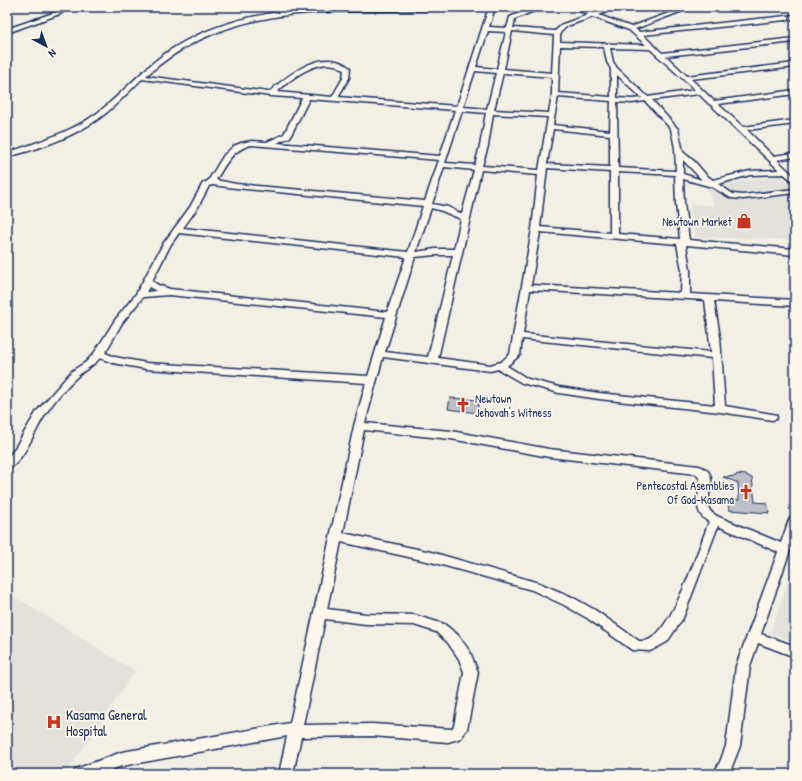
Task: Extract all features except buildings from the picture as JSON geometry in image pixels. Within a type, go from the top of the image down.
[{"type":"street","points":[[7,31],[58,12],[65,7]]},
{"type":"street","points":[[7,155],[37,145],[85,124],[105,110],[141,77],[174,50],[221,28],[263,16],[327,8],[440,7]]},
{"type":"street","points":[[286,774],[359,426],[391,315],[412,255],[492,7]]},
{"type":"street","points":[[432,361],[457,252],[488,129],[490,111],[512,18],[540,7]]},
{"type":"street","points":[[573,7],[593,14],[638,34],[795,181]]},
{"type":"street","points":[[380,354],[490,368],[501,367],[510,361],[515,355],[536,229],[542,170],[555,95],[557,33],[560,28],[565,25],[615,7]]},
{"type":"street","points":[[631,30],[690,7]]},
{"type":"street","points":[[638,34],[795,17]]},
{"type":"street","points":[[486,28],[557,33]]},
{"type":"street","points":[[660,55],[795,40]]},
{"type":"street","points":[[557,44],[607,47],[652,47]]},
{"type":"street","points":[[607,47],[610,62],[614,69],[625,77],[670,124],[676,137],[679,154],[680,204],[686,270],[685,297]]},
{"type":"street","points":[[271,94],[296,73],[310,66],[327,63],[343,65],[348,68],[346,78],[334,99]]},
{"type":"street","points":[[685,78],[795,65]]},
{"type":"street","points":[[472,69],[556,75]]},
{"type":"street","points":[[614,69],[614,236]]},
{"type":"street","points":[[141,77],[306,98],[552,115]]},
{"type":"street","points":[[555,95],[632,101],[699,92]]},
{"type":"street","points":[[711,103],[795,92]]},
{"type":"street","points":[[269,145],[287,135],[306,98]]},
{"type":"street","points":[[741,129],[795,122]]},
{"type":"street","points":[[550,127],[587,129],[614,134]]},
{"type":"street","points":[[287,135],[293,146]]},
{"type":"street","points":[[7,466],[19,451],[41,413],[56,394],[75,373],[89,364],[99,354],[118,322],[140,295],[148,282],[160,255],[178,230],[206,185],[211,182],[235,148],[252,143],[442,162],[478,168],[542,170],[614,169],[679,174],[714,185],[750,173],[786,172]]},
{"type":"street","points":[[679,154],[714,185],[731,196],[737,197],[795,191]]},
{"type":"street","points":[[772,158],[795,155]]},
{"type":"street","points":[[211,182],[236,186],[428,205],[466,218]]},
{"type":"street","points":[[536,229],[795,252]]},
{"type":"street","points":[[178,230],[412,255],[435,252],[457,252]]},
{"type":"street","points":[[148,282],[154,287],[169,292]]},
{"type":"street","points":[[527,287],[685,297],[709,297],[795,304]]},
{"type":"street","points":[[140,295],[169,292],[391,315]]},
{"type":"street","points":[[709,297],[716,355],[720,409]]},
{"type":"street","points":[[519,336],[716,355]]},
{"type":"street","points":[[99,354],[113,360],[154,366],[373,380]]},
{"type":"street","points":[[89,364],[113,360]]},
{"type":"street","points":[[501,367],[525,381],[559,390],[599,396],[720,409],[772,417]]},
{"type":"street","points":[[359,426],[451,435],[549,453],[699,470],[704,473],[706,477],[703,501],[706,514],[715,520],[785,550]]},
{"type":"street","points":[[336,536],[431,557],[535,586],[568,601],[591,614],[637,646],[650,646],[662,638],[679,614],[715,520]]},
{"type":"street","points":[[720,774],[726,766],[733,746],[743,666],[795,520]]},
{"type":"street","points":[[81,774],[122,759],[295,730],[372,730],[448,736],[456,734],[460,729],[471,672],[466,656],[452,639],[440,628],[414,620],[366,619],[320,613]]},
{"type":"street","points":[[753,636],[795,652]]},
{"type":"shaded area","name":"Newtown Market","points":[[781,176],[795,188],[795,240],[696,237],[689,204],[714,206],[706,186]]},
{"type":"shaded area","points":[[795,562],[795,643],[770,633]]},
{"type":"shaded area","name":"Kasama General Hospital","points":[[7,592],[135,671],[67,772],[61,774],[7,774]]},
{"type":"place","name":"Newtown Market","points":[[744,221]]},
{"type":"place","name":"Newtown Jehovah's Witness","points":[[463,405]]},
{"type":"place","name":"Pentecostal Asemblies Of God-Kasama","points":[[746,492]]},
{"type":"place","name":"Kasama General Hospital","points":[[54,722]]}]
